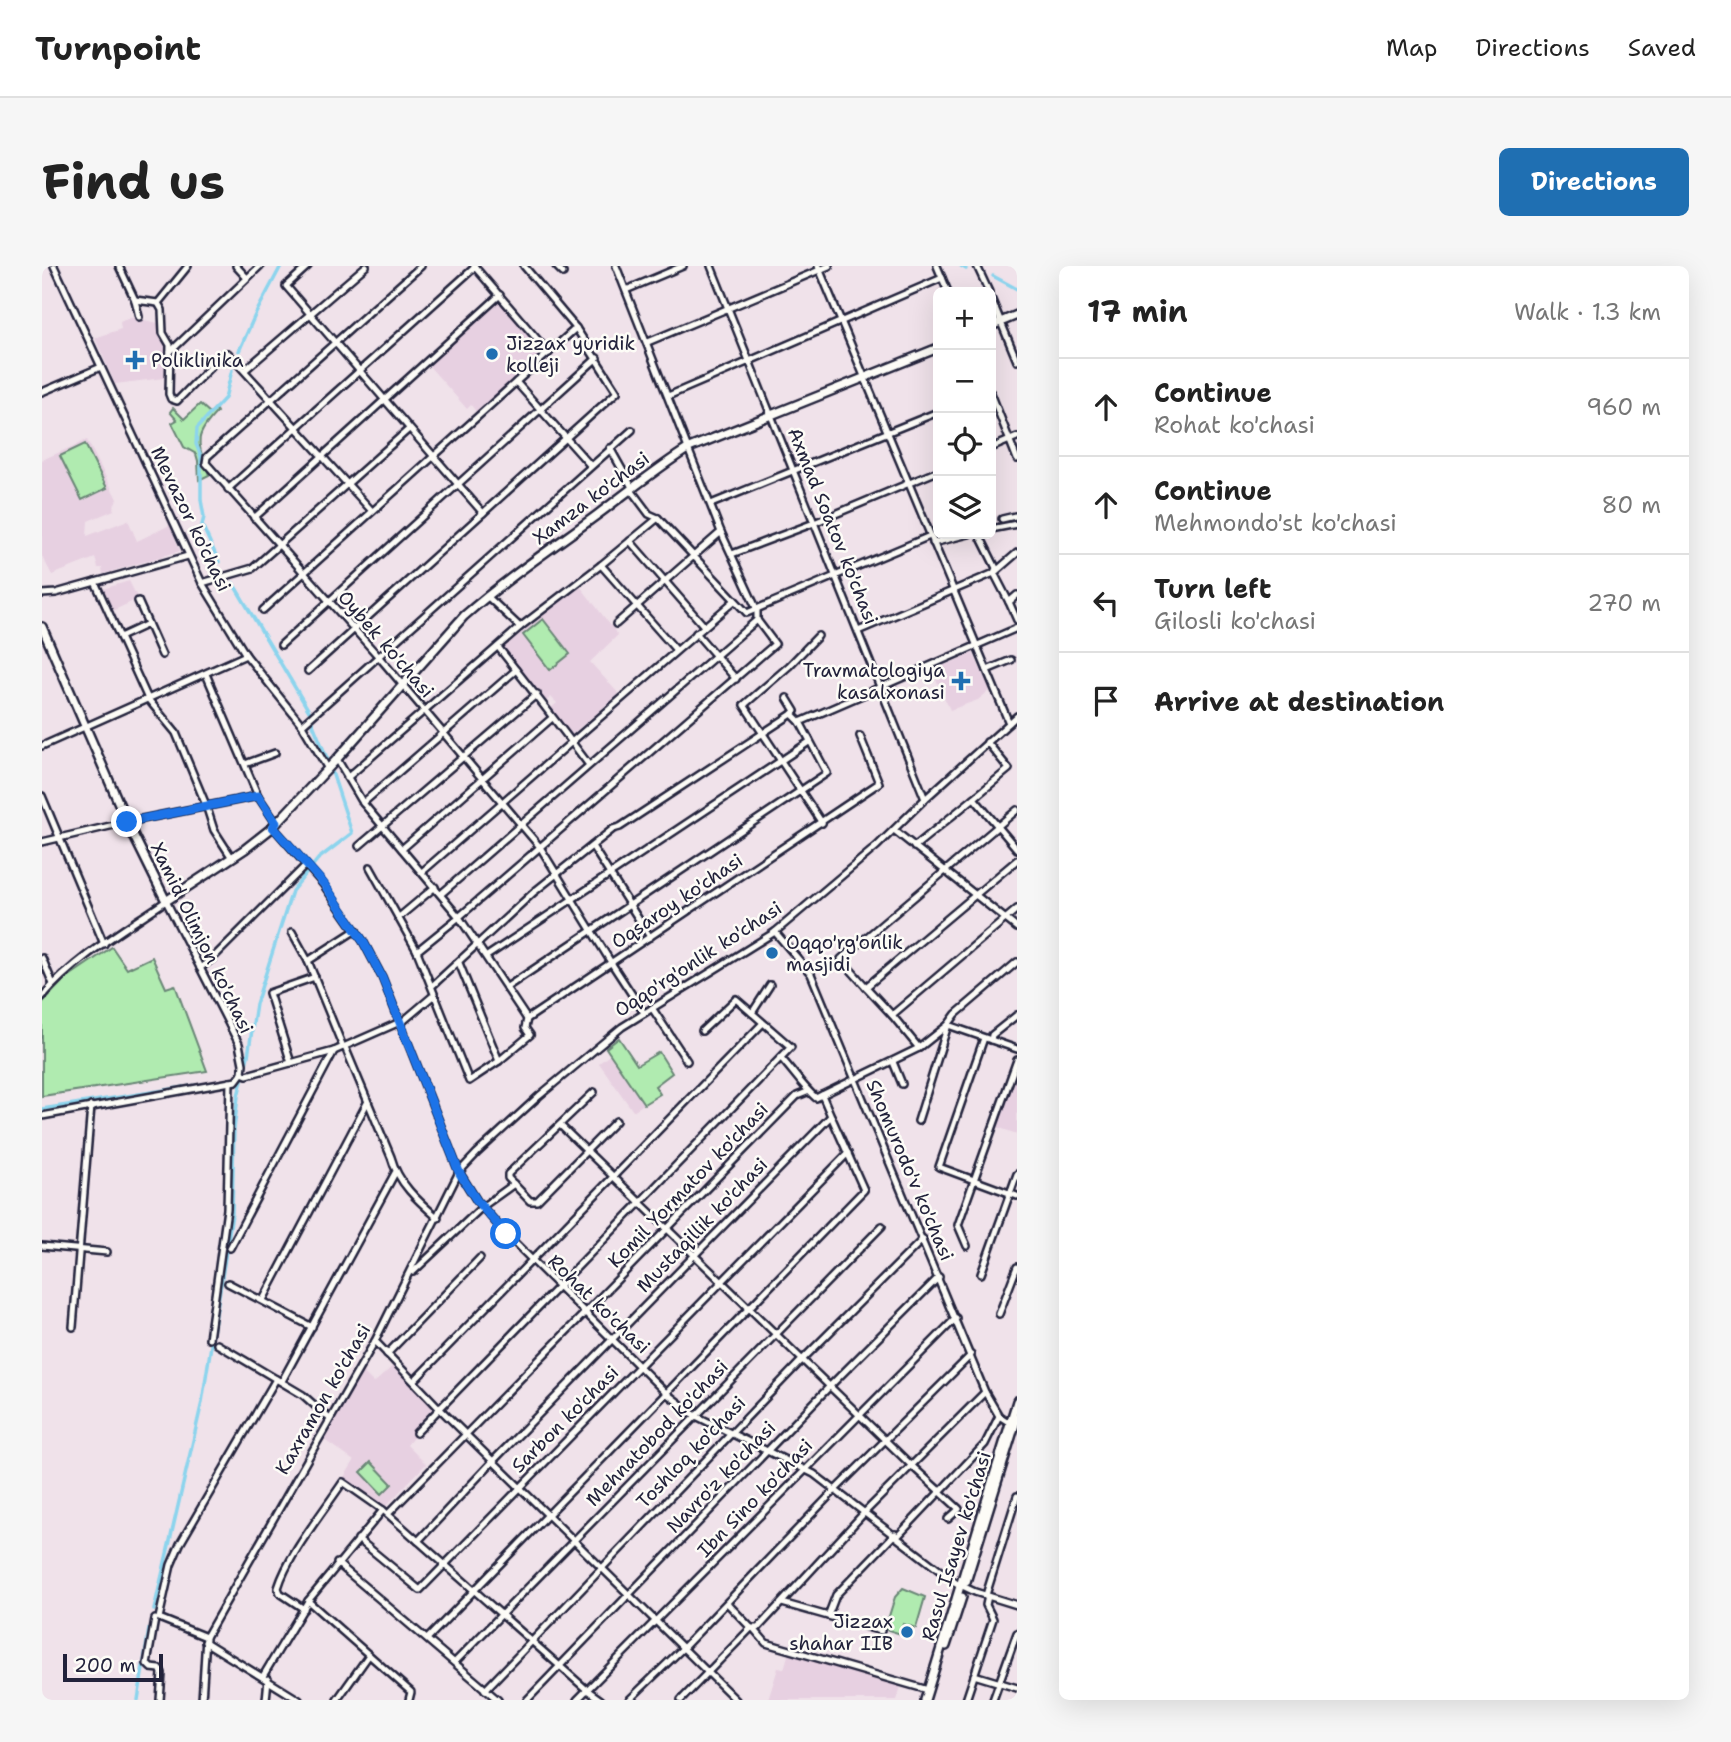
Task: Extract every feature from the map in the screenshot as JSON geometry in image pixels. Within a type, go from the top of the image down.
[{"type":"main road","points":[[996,324],[1017,315]]},
{"type":"main road","name":"Xamza ko'chasi","points":[[166,901],[232,858],[274,825],[328,769],[401,684],[486,596],[663,464],[689,448],[933,350]]},
{"type":"main road","name":"Xamid Olimjon ko'chasi","points":[[42,627],[127,822],[166,901]]},
{"type":"main road","name":"Rasul Isayev ko'chasi","points":[[927,1700],[1014,1424],[1017,1401]]},
{"type":"main road","name":"Rasul Isayev ko'chasi","points":[[927,1700],[963,1586]]},
{"type":"street","name":"Mevazor ko'chasi","points":[[54,266],[202,583],[246,655],[302,725],[328,769]]},
{"type":"street","points":[[119,266],[135,300],[139,317]]},
{"type":"street","points":[[236,266],[247,278]]},
{"type":"street","points":[[170,352],[260,266]]},
{"type":"street","points":[[308,266],[286,286],[483,513]]},
{"type":"street","points":[[245,370],[366,266]]},
{"type":"street","points":[[272,399],[421,266]]},
{"type":"street","points":[[308,671],[617,392],[576,328],[524,266]]},
{"type":"street","points":[[556,266],[563,273]]},
{"type":"street","points":[[417,951],[775,644],[757,620],[757,610],[722,532],[616,266]]},
{"type":"street","points":[[626,290],[683,266]]},
{"type":"street","name":"Axmad Soatov ko'chasi","points":[[711,266],[925,799]]},
{"type":"street","points":[[648,342],[829,266]]},
{"type":"street","points":[[937,266],[946,287]]},
{"type":"street","points":[[977,266],[987,287]]},
{"type":"street","points":[[158,303],[186,267]]},
{"type":"street","points":[[228,489],[475,267],[549,353]]},
{"type":"street","points":[[819,268],[1009,723]]},
{"type":"street","points":[[668,396],[942,278]]},
{"type":"street","points":[[254,518],[500,295]]},
{"type":"street","points":[[135,300],[158,303]]},
{"type":"street","points":[[158,303],[162,310],[163,333],[170,345],[169,394],[172,399],[177,401],[226,352],[272,399],[372,512]]},
{"type":"street","points":[[996,310],[1017,361]]},
{"type":"street","points":[[263,610],[576,328]]},
{"type":"street","points":[[281,645],[597,358]]},
{"type":"street","points":[[42,392],[102,367]]},
{"type":"street","points":[[516,382],[590,465]]},
{"type":"street","name":"Oybek ko'chasi","points":[[272,399],[207,457],[206,463],[379,657],[540,846],[644,1013]]},
{"type":"street","points":[[996,406],[1017,459]]},
{"type":"street","points":[[711,504],[935,413]]},
{"type":"street","points":[[202,583],[253,568],[409,429]]},
{"type":"street","points":[[302,725],[632,430]]},
{"type":"street","points":[[996,446],[1017,437]]},
{"type":"street","points":[[610,448],[649,514],[658,518],[747,613],[836,575],[937,539]]},
{"type":"street","points":[[732,554],[933,473]]},
{"type":"street","points":[[347,778],[520,628],[658,518]]},
{"type":"street","points":[[1002,519],[1016,519]]},
{"type":"street","points":[[996,527],[1016,519]]},
{"type":"street","points":[[617,624],[664,580],[722,532]]},
{"type":"street","points":[[982,539],[1017,620]]},
{"type":"street","points":[[630,541],[704,626]]},
{"type":"street","points":[[858,631],[995,573],[1017,553]]},
{"type":"street","points":[[42,594],[56,593],[188,556]]},
{"type":"street","points":[[601,565],[677,650]]},
{"type":"street","points":[[95,582],[148,699],[176,733],[214,830],[232,858]]},
{"type":"street","points":[[1009,602],[1017,595]]},
{"type":"street","points":[[486,596],[520,628]]},
{"type":"street","points":[[138,601],[162,655]]},
{"type":"street","points":[[422,872],[734,601]]},
{"type":"street","points":[[441,894],[757,620]]},
{"type":"street","points":[[120,637],[148,624]]},
{"type":"street","points":[[800,722],[1017,628]]},
{"type":"street","points":[[696,633],[736,679]]},
{"type":"street","points":[[818,636],[789,666],[744,705],[822,822]]},
{"type":"street","points":[[498,647],[537,694],[589,765]]},
{"type":"street","points":[[42,746],[246,655]]},
{"type":"street","points":[[987,670],[1011,660]]},
{"type":"street","points":[[363,803],[516,670]]},
{"type":"street","name":"Rohat ko'chasi","points":[[206,674],[258,796],[274,825],[324,884],[356,930],[382,977],[459,1172],[482,1207],[532,1261],[666,1393],[696,1416],[806,1468],[963,1586],[1017,1605]]},
{"type":"street","points":[[359,845],[537,694]]},
{"type":"street","points":[[432,986],[534,892],[613,829],[620,827],[792,714],[795,711],[787,698]]},
{"type":"street","points":[[507,987],[827,774],[800,722],[792,714]]},
{"type":"street","points":[[402,849],[552,718]]},
{"type":"street","name":"Oqqo'rg'onlik ko'chasi","points":[[459,1172],[539,1096],[622,1027],[775,932],[894,830],[1016,718]]},
{"type":"street","name":"Oqsaroy ko'chasi","points":[[527,1019],[879,783],[860,736]]},
{"type":"street","points":[[486,956],[809,742]]},
{"type":"street","points":[[914,847],[1009,769],[987,742]]},
{"type":"street","points":[[245,764],[275,753]]},
{"type":"street","points":[[337,759],[381,827],[441,894],[479,944],[527,1019],[525,1028],[530,1035],[469,1081],[417,951],[370,867]]},
{"type":"street","points":[[42,796],[104,944]]},
{"type":"street","points":[[42,842],[258,796]]},
{"type":"street","points":[[974,798],[1017,849]]},
{"type":"street","points":[[919,1048],[841,959],[1017,810]]},
{"type":"street","points":[[894,830],[1017,928]]},
{"type":"street","points":[[592,846],[650,937]]},
{"type":"street","points":[[866,987],[1017,860]]},
{"type":"street","points":[[200,968],[306,865]]},
{"type":"street","points":[[398,918],[435,887]]},
{"type":"street","points":[[42,997],[53,984],[104,944],[166,901]]},
{"type":"street","name":"Xamid Olimjon ko'chasi","points":[[166,901],[239,1044],[244,1074]]},
{"type":"street","points":[[892,1015],[1017,909]]},
{"type":"street","points":[[308,961],[356,930]]},
{"type":"street","points":[[292,932],[315,977],[391,1157],[395,1173],[418,1201],[438,1217]]},
{"type":"street","name":"Shomurodo'v ko'chasi","points":[[775,932],[811,974],[985,1392],[999,1416],[1014,1424]]},
{"type":"street","points":[[42,958],[53,984]]},
{"type":"street","points":[[702,1031],[736,999],[791,1047],[781,1058],[803,1082],[807,1092],[816,1098],[919,1048],[1017,962]]},
{"type":"street","points":[[459,963],[499,1061]]},
{"type":"street","points":[[291,1063],[268,996],[269,993],[315,977]]},
{"type":"street","points":[[752,1013],[770,985]]},
{"type":"street","points":[[42,1116],[236,1082],[244,1074],[334,1051],[400,1023],[434,995]]},
{"type":"street","points":[[652,1008],[687,1061]]},
{"type":"street","points":[[1017,1015],[987,1039],[939,1166],[1017,1196]]},
{"type":"street","points":[[414,1381],[763,1023]]},
{"type":"street","points":[[948,1025],[1017,1049]]},
{"type":"street","points":[[918,1121],[948,1025]]},
{"type":"street","points":[[230,1248],[334,1051]]},
{"type":"street","name":"Komil Yormatov ko'chasi","points":[[416,1433],[781,1058]]},
{"type":"street","points":[[967,1246],[958,1225],[1017,1060]]},
{"type":"street","points":[[893,1062],[902,1084]]},
{"type":"street","points":[[209,1339],[227,1209],[230,1082]]},
{"type":"street","points":[[594,1092],[508,1174],[508,1178],[530,1201],[537,1201],[616,1121]]},
{"type":"street","name":"Komil Yormatov ko'chasi","points":[[266,1678],[308,1601],[358,1539],[467,1435],[797,1096],[807,1092]]},
{"type":"street","points":[[427,1639],[864,1190],[822,1096]]},
{"type":"street","points":[[263,1300],[368,1103]]},
{"type":"street","points":[[73,1327],[91,1106]]},
{"type":"street","name":"Mustaqillik ko'chasi","points":[[418,1541],[831,1116]]},
{"type":"street","points":[[560,1125],[959,1509],[948,1519]]},
{"type":"street","name":"Sarbon ko'chasi","points":[[358,1539],[420,1590],[848,1153]]},
{"type":"street","name":"Kaxramon ko'chasi","points":[[206,1639],[375,1342],[459,1172]]},
{"type":"street","points":[[160,1700],[162,1673],[146,1664],[171,1565],[180,1544],[312,1327],[395,1173]]},
{"type":"street","points":[[981,1274],[1017,1174]]},
{"type":"street","points":[[408,1276],[482,1207],[514,1184]]},
{"type":"street","name":"Mehnatobod ko'chasi","points":[[455,1662],[882,1226]]},
{"type":"street","name":"Toshloq ko'chasi","points":[[485,1690],[802,1360],[923,1239]]},
{"type":"street","points":[[42,1246],[107,1252]]},
{"type":"street","points":[[387,1354],[480,1258]]},
{"type":"street","points":[[999,1314],[1017,1267]]},
{"type":"street","name":"Navro'z ko'chasi","points":[[527,1700],[939,1277]]},
{"type":"street","points":[[228,1283],[312,1327]]},
{"type":"street","name":"Ibn Sino ko'chasi","points":[[577,1700],[956,1318]]},
{"type":"street","points":[[375,1342],[734,1699]]},
{"type":"street","points":[[217,1344],[303,1395],[330,1419]]},
{"type":"street","points":[[629,1700],[971,1355]]},
{"type":"street","points":[[681,1700],[782,1602],[864,1512],[985,1392]]},
{"type":"street","points":[[828,1616],[836,1595],[985,1444],[999,1416]]},
{"type":"street","points":[[304,1609],[280,1592],[279,1583],[343,1482],[386,1512],[601,1700]]},
{"type":"street","points":[[966,1700],[993,1619],[986,1605],[987,1596],[1017,1496]]},
{"type":"street","points":[[337,1563],[498,1700]]},
{"type":"street","points":[[308,1601],[411,1692],[409,1700]]},
{"type":"street","points":[[782,1602],[881,1631]]},
{"type":"street","points":[[727,1603],[766,1643],[928,1690]]},
{"type":"street","points":[[157,1618],[206,1639],[299,1700]]},
{"type":"street","points":[[993,1700],[1017,1633]]},
{"type":"street","points":[[202,1700],[206,1639]]},
{"type":"street","points":[[337,1700],[369,1655]]},
{"type":"street","points":[[974,1675],[1017,1688]]},
{"type":"street","points":[[266,1678],[266,1700]]},
{"type":"shaded area","name":"Jizzax yuridik kolleji","points":[[498,297],[544,353],[477,413],[471,405],[467,409],[429,366]]},
{"type":"shaded area","name":"Poliklinika","points":[[130,317],[158,323],[166,342],[164,378],[115,384],[95,338],[121,329],[120,322]]},
{"type":"shaded area","points":[[87,440],[117,499],[114,510],[88,521],[87,536],[128,520],[137,541],[170,525],[180,551],[103,574],[95,558],[52,575],[42,556],[42,460]]},
{"type":"shaded area","points":[[129,581],[138,599],[112,611],[103,589]]},
{"type":"shaded area","points":[[580,586],[618,635],[590,662],[619,694],[570,736],[549,710],[557,703],[551,697],[545,702],[501,649]]},
{"type":"shaded area","name":"Travmatologiya kasalxonasi","points":[[973,653],[990,690],[978,700],[950,710],[932,671]]},
{"type":"shaded area","points":[[611,1054],[644,1104],[633,1111],[599,1063]]},
{"type":"shaded area","points":[[1017,1071],[1017,1134],[997,1127]]},
{"type":"shaded area","points":[[394,1365],[436,1409],[413,1431],[416,1434],[407,1445],[426,1464],[385,1507],[343,1479],[354,1461],[323,1439],[362,1371],[374,1383]]},
{"type":"shaded area","points":[[789,1652],[901,1686],[897,1700],[768,1700],[778,1668],[784,1669]]},
{"type":"green space","points":[[200,404],[210,413],[215,408],[217,412],[201,435],[200,448],[209,475],[199,480],[196,454],[184,447],[172,423],[177,420],[170,412],[173,408],[184,419]]},
{"type":"green space","points":[[85,444],[107,488],[82,500],[60,456]]},
{"type":"green space","points":[[543,619],[570,654],[550,670],[523,635]]},
{"type":"green space","points":[[112,947],[127,969],[152,957],[166,988],[175,985],[207,1071],[42,1096],[42,1003],[65,979]]},
{"type":"green space","points":[[619,1038],[637,1065],[659,1052],[672,1073],[655,1086],[660,1094],[644,1104],[606,1048]]},
{"type":"green space","points":[[371,1462],[392,1484],[382,1494],[361,1472]]},
{"type":"green space","points":[[903,1588],[925,1597],[916,1628],[903,1624],[901,1634],[885,1629],[895,1597]]},
{"type":"waterway","points":[[239,351],[281,266]]},
{"type":"waterway","points":[[961,266],[966,269]]},
{"type":"waterway","points":[[993,276],[1017,289]]},
{"type":"waterway","points":[[219,562],[202,525],[204,517],[201,500],[201,456],[196,444],[197,428],[225,398],[232,370]]},
{"type":"waterway","points":[[233,583],[309,711]]},
{"type":"waterway","points":[[312,722],[329,763]]},
{"type":"waterway","points":[[154,1610],[202,1402],[232,1214],[234,1129],[238,1096],[248,1056],[256,1004],[292,891],[318,859],[352,833],[331,769]]},
{"type":"waterway","points":[[42,1109],[230,1080]]},
{"type":"waterway","points":[[138,1700],[149,1629]]},
{"type":"place","name":"Jizzax yuridik kolleji","points":[[492,354]]},
{"type":"place","name":"Poliklinika","points":[[135,360]]},
{"type":"place","name":"Travmatologiya kasalxonasi","points":[[961,681]]},
{"type":"place","name":"Oqqo'rg'onlik masjidi","points":[[772,953]]},
{"type":"place","name":"Jizzax shahar IIB","points":[[907,1632]]},
{"type":"route","points":[[127,822],[258,796],[276,823],[273,827],[324,884],[363,941],[382,977],[459,1172],[477,1201],[506,1234]]}]
